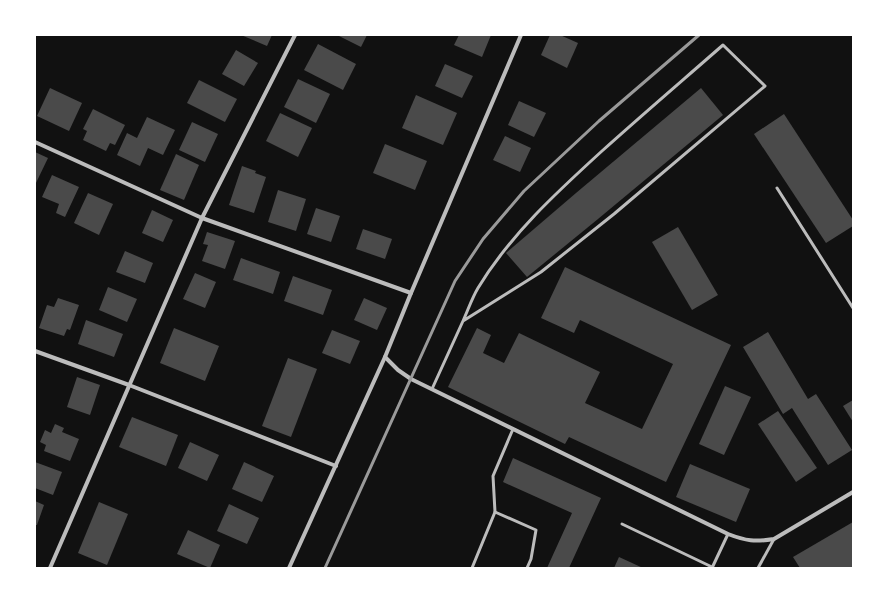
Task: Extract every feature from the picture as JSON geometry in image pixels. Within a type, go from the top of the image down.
[{"type":"street","points":[[50,568],[202,218],[295,35]]},
{"type":"street","points":[[289,568],[385,357],[521,35]]},
{"type":"street","points":[[35,142],[202,218],[411,293]]},
{"type":"street","points":[[35,351],[129,385],[336,466]]},
{"type":"street","points":[[385,357],[398,370],[411,379],[728,534],[742,539],[759,541],[774,539],[853,492]]},
{"type":"lane","points":[[432,389],[477,289],[508,244],[544,206],[580,172],[723,45],[765,86],[614,214],[542,272],[463,321]]},
{"type":"lane","points":[[777,188],[853,308]]},
{"type":"lane","points":[[472,568],[495,512],[493,476],[513,429]]},
{"type":"lane","points":[[495,512],[536,530],[528,568]]},
{"type":"lane","points":[[622,524],[712,567],[728,534]]},
{"type":"lane","points":[[758,568],[774,539]]},
{"type":"building","points":[[241,35],[272,35],[267,46]]},
{"type":"building","points":[[337,35],[367,35],[361,47]]},
{"type":"building","points":[[459,35],[491,35],[482,57],[454,45]]},
{"type":"building","points":[[550,35],[560,35],[578,43],[567,68],[541,55]]},
{"type":"building","points":[[318,44],[356,64],[343,90],[304,70]]},
{"type":"building","points":[[236,50],[258,63],[244,86],[222,74]]},
{"type":"building","points":[[445,64],[473,76],[462,98],[435,86]]},
{"type":"building","points":[[298,79],[330,94],[316,123],[284,107]]},
{"type":"building","points":[[199,80],[237,99],[225,122],[187,103]]},
{"type":"building","points":[[50,88],[82,103],[69,131],[37,116]]},
{"type":"building","points":[[701,88],[723,115],[527,277],[506,253]]},
{"type":"building","points":[[416,95],[457,113],[443,145],[402,128]]},
{"type":"building","points":[[519,101],[546,113],[534,137],[508,125]]},
{"type":"building","points":[[93,109],[125,125],[115,145],[110,143],[106,151],[83,140],[87,131],[83,129]]},
{"type":"building","points":[[280,113],[312,128],[298,157],[266,141]]},
{"type":"building","points":[[784,114],[853,220],[853,226],[826,243],[754,134]]},
{"type":"building","points":[[147,117],[175,130],[163,155],[148,148],[140,166],[117,155],[127,133],[137,138]]},
{"type":"building","points":[[192,122],[218,134],[205,162],[179,150]]},
{"type":"building","points":[[505,136],[531,148],[520,172],[493,160]]},
{"type":"building","points":[[385,144],[427,161],[415,190],[373,173]]},
{"type":"building","points":[[35,152],[48,158],[35,185]]},
{"type":"building","points":[[176,154],[199,165],[184,200],[160,190]]},
{"type":"building","points":[[242,166],[256,171],[255,173],[266,177],[254,213],[229,205]]},
{"type":"building","points":[[52,175],[79,187],[65,217],[56,213],[59,204],[42,197]]},
{"type":"building","points":[[278,190],[306,199],[296,231],[268,222]]},
{"type":"building","points":[[88,193],[113,204],[99,235],[74,223]]},
{"type":"building","points":[[316,208],[340,216],[331,242],[307,234]]},
{"type":"building","points":[[152,210],[173,220],[163,242],[142,233]]},
{"type":"building","points":[[678,227],[718,295],[692,310],[652,242]]},
{"type":"building","points":[[363,229],[392,239],[385,259],[356,249]]},
{"type":"building","points":[[207,232],[235,241],[225,269],[202,261],[208,245],[203,244]]},
{"type":"building","points":[[125,251],[153,263],[145,283],[116,272]]},
{"type":"building","points":[[241,258],[280,272],[273,294],[233,280]]},
{"type":"building","points":[[565,267],[731,345],[666,482],[569,437],[565,444],[448,387],[477,328],[491,335],[483,353],[504,363],[519,333],[600,372],[585,403],[642,429],[673,364],[580,320],[574,333],[541,318]]},
{"type":"building","points":[[195,273],[216,282],[205,308],[183,299]]},
{"type":"building","points":[[293,276],[332,290],[323,315],[284,301]]},
{"type":"building","points":[[108,287],[137,299],[127,322],[99,310]]},
{"type":"building","points":[[58,298],[79,305],[70,330],[67,329],[64,336],[39,328],[47,305],[54,307]]},
{"type":"building","points":[[364,298],[387,308],[377,330],[354,320]]},
{"type":"building","points":[[86,320],[123,334],[114,357],[78,344]]},
{"type":"building","points":[[174,328],[219,346],[205,381],[160,363]]},
{"type":"building","points":[[332,330],[360,341],[350,364],[322,353]]},
{"type":"building","points":[[768,332],[808,399],[816,394],[852,450],[828,465],[792,408],[783,414],[743,347]]},
{"type":"building","points":[[288,358],[317,369],[291,437],[262,426]]},
{"type":"building","points":[[77,377],[100,385],[90,415],[67,407]]},
{"type":"building","points":[[725,386],[751,397],[724,455],[699,444]]},
{"type":"building","points":[[853,400],[853,422],[843,406]]},
{"type":"building","points":[[778,411],[817,468],[796,482],[758,424]]},
{"type":"building","points":[[132,417],[178,435],[166,466],[119,447]]},
{"type":"building","points":[[55,424],[64,428],[62,432],[79,439],[70,461],[44,451],[46,445],[40,442],[45,430],[51,433]]},
{"type":"building","points":[[190,442],[219,455],[207,481],[178,468]]},
{"type":"building","points":[[513,458],[601,498],[569,568],[547,568],[572,513],[503,482]]},
{"type":"building","points":[[35,462],[62,472],[53,495],[35,488]]},
{"type":"building","points":[[244,462],[274,476],[262,502],[232,489]]},
{"type":"building","points":[[690,464],[750,489],[736,522],[676,497]]},
{"type":"building","points":[[35,501],[44,505],[37,525],[35,525]]},
{"type":"building","points":[[99,502],[128,514],[107,565],[78,553]]},
{"type":"building","points":[[229,504],[259,518],[247,544],[217,531]]},
{"type":"building","points":[[853,522],[853,568],[800,568],[793,557]]},
{"type":"building","points":[[188,530],[220,545],[210,568],[177,554]]},
{"type":"building","points":[[619,557],[643,568],[614,568]]},
{"type":"railway","points":[[325,568],[455,281],[483,239],[524,191],[599,121],[699,35]]}]
